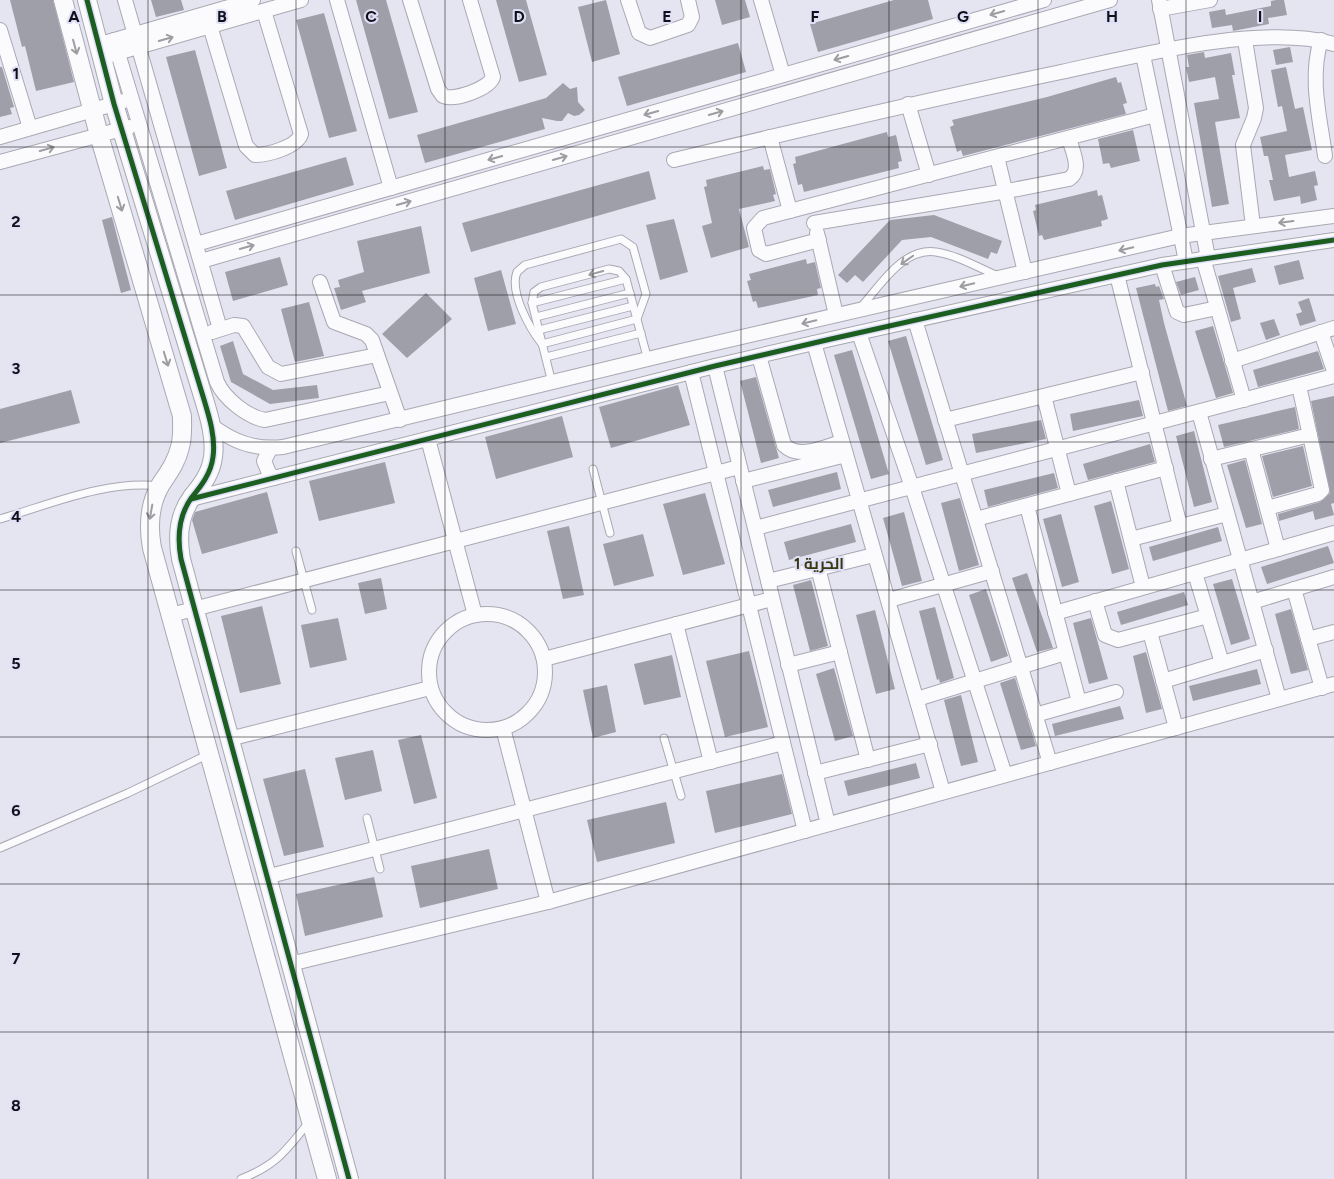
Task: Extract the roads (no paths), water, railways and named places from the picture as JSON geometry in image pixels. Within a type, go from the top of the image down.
[{"type":"street","points":[[63,0],[99,135],[182,416],[180,447],[175,462],[160,486],[151,510],[150,535],[327,1179]]},
{"type":"street","points":[[87,0],[132,99],[202,335],[222,392],[260,419],[270,420],[390,393]]},
{"type":"street","points":[[125,0],[220,329]]},
{"type":"street","points":[[108,49],[208,13],[253,0]]},
{"type":"street","points":[[208,13],[264,11],[302,0]]},
{"type":"street","points":[[337,0],[391,188]]},
{"type":"street","points":[[410,0],[438,89],[443,96],[451,98],[486,87],[493,77],[470,0]]},
{"type":"street","points":[[628,0],[639,33],[650,38],[688,24],[692,17],[688,0]]},
{"type":"street","points":[[761,0],[783,75]]},
{"type":"street","points":[[196,244],[1044,0]]},
{"type":"street","points":[[201,261],[1110,0]]},
{"type":"street","points":[[1210,0],[1160,5],[1203,233],[1206,258],[1217,308],[1244,400]]},
{"type":"street","points":[[208,13],[246,146],[255,155],[293,144],[301,134],[264,11]]},
{"type":"street","points":[[0,30],[5,61],[30,128]]},
{"type":"street","points":[[674,160],[908,104],[1168,49],[1244,40],[1296,38],[1328,42],[1316,61],[1315,82],[1325,156]]},
{"type":"street","points":[[1244,40],[1256,108],[1243,145],[1253,226]]},
{"type":"street","points":[[108,49],[114,104],[211,425],[214,441],[213,457],[202,487],[191,499],[181,520],[178,544],[266,878],[349,1179]]},
{"type":"street","points":[[1143,55],[1186,261]]},
{"type":"street","points":[[0,136],[132,99]]},
{"type":"street","points":[[908,104],[929,175]]},
{"type":"street","points":[[819,240],[768,254],[760,252],[754,232],[756,224],[763,218],[1155,115]]},
{"type":"street","points":[[0,162],[139,124]]},
{"type":"street","points":[[770,137],[790,211]]},
{"type":"street","points":[[814,223],[1007,191],[1072,177],[1077,167],[1069,138]]},
{"type":"street","points":[[998,156],[1025,272]]},
{"type":"street","points":[[1172,198],[1195,194]]},
{"type":"street","points":[[810,206],[836,315]]},
{"type":"street","points":[[211,425],[232,440],[244,444],[270,448],[296,445],[836,315],[1180,236],[1334,216]]},
{"type":"street","points":[[191,499],[715,366],[915,320],[1162,265],[1334,240]]},
{"type":"street","points":[[1162,265],[1177,312],[1184,315],[1217,308]]},
{"type":"street","points":[[1118,275],[1180,526]]},
{"type":"street","points":[[320,282],[334,322],[366,334],[372,340],[400,420]]},
{"type":"street","points":[[915,320],[945,420],[964,474],[1050,763]]},
{"type":"street","points":[[202,335],[237,324],[243,326],[268,366],[281,374],[377,355]]},
{"type":"street","points":[[1232,361],[1327,330],[1334,371]]},
{"type":"street","points":[[859,333],[912,487],[1005,775]]},
{"type":"street","points":[[814,343],[943,792]]},
{"type":"street","points":[[759,356],[782,441],[792,452],[804,459]]},
{"type":"street","points":[[715,366],[828,824]]},
{"type":"street","points":[[691,372],[805,831]]},
{"type":"street","points":[[945,420],[1142,372]]},
{"type":"street","points":[[756,528],[1334,376]]},
{"type":"street","points":[[1267,508],[1321,492],[1323,488],[1299,386]]},
{"type":"street","points":[[1044,396],[1069,494]]},
{"type":"street","points":[[1199,412],[1279,699]]},
{"type":"street","points":[[1212,459],[1310,435]]},
{"type":"street","points":[[428,439],[475,616]]},
{"type":"street","points":[[270,448],[264,461],[269,473],[274,478]]},
{"type":"street","points":[[171,615],[716,473],[741,474],[844,449]]},
{"type":"street","points":[[1251,449],[1278,549]]},
{"type":"street","points":[[976,519],[1166,468]]},
{"type":"street","points":[[1116,482],[1143,588]]},
{"type":"street","points":[[1027,506],[1079,702]]},
{"type":"street","points":[[1130,539],[1227,514]]},
{"type":"street","points":[[1055,613],[1278,549],[1333,536]]},
{"type":"street","points":[[768,581],[874,554]]},
{"type":"street","points":[[818,568],[868,760]]},
{"type":"street","points":[[889,600],[992,571]]},
{"type":"street","points":[[1195,573],[1222,663]]},
{"type":"street","points":[[1252,602],[1334,577]]},
{"type":"street","points":[[290,964],[548,902],[1328,686],[1308,639],[1294,589]]},
{"type":"street","points":[[544,659],[772,599]]},
{"type":"street","points":[[1095,601],[1105,635],[1118,640],[1208,616]]},
{"type":"street","points":[[493,615],[510,619],[525,629],[537,642],[544,659],[545,677],[541,694],[532,709],[519,721],[503,728],[484,731],[466,727],[450,718],[438,704],[430,688],[428,669],[433,650],[443,634],[457,622],[475,616],[493,615]]},
{"type":"street","points":[[676,624],[711,762]]},
{"type":"street","points":[[1150,632],[1176,728]]},
{"type":"street","points":[[1308,639],[1334,632]]},
{"type":"street","points":[[1163,681],[1266,650]]},
{"type":"street","points":[[788,664],[840,652]]},
{"type":"street","points":[[917,699],[1065,653]]},
{"type":"street","points":[[229,738],[430,688]]},
{"type":"street","points":[[1035,714],[1116,692]]},
{"type":"street","points":[[503,728],[548,902]]},
{"type":"street","points":[[266,878],[783,743]]},
{"type":"street","points":[[815,774],[930,744]]},
{"type":"street","points":[[291,1046],[311,1040]]},
{"type":"lane","points":[[542,344],[526,319],[515,287],[517,272],[525,265],[612,241],[626,241],[634,251],[646,294],[637,319]]},
{"type":"lane","points":[[858,310],[905,260],[926,252],[948,256],[1001,277]]},
{"type":"lane","points":[[552,384],[532,303],[534,292],[541,287],[609,269],[620,271],[626,279],[648,360]]},
{"type":"lane","points":[[532,303],[626,279]]},
{"type":"lane","points":[[536,317],[630,293]]},
{"type":"lane","points":[[539,330],[634,306]]},
{"type":"lane","points":[[542,344],[637,319]]},
{"type":"lane","points":[[546,357],[641,333]]},
{"type":"lane","points":[[593,469],[610,533]]},
{"type":"lane","points":[[0,519],[114,486],[145,484],[160,486]]},
{"type":"lane","points":[[296,551],[312,610]]},
{"type":"lane","points":[[664,738],[681,796]]},
{"type":"lane","points":[[0,848],[128,793],[210,753]]},
{"type":"lane","points":[[367,818],[380,869]]},
{"type":"lane","points":[[241,1179],[265,1170],[288,1149],[311,1120]]},
{"type":"district","name":"الحرية 1","points":[[819,564]]}]
